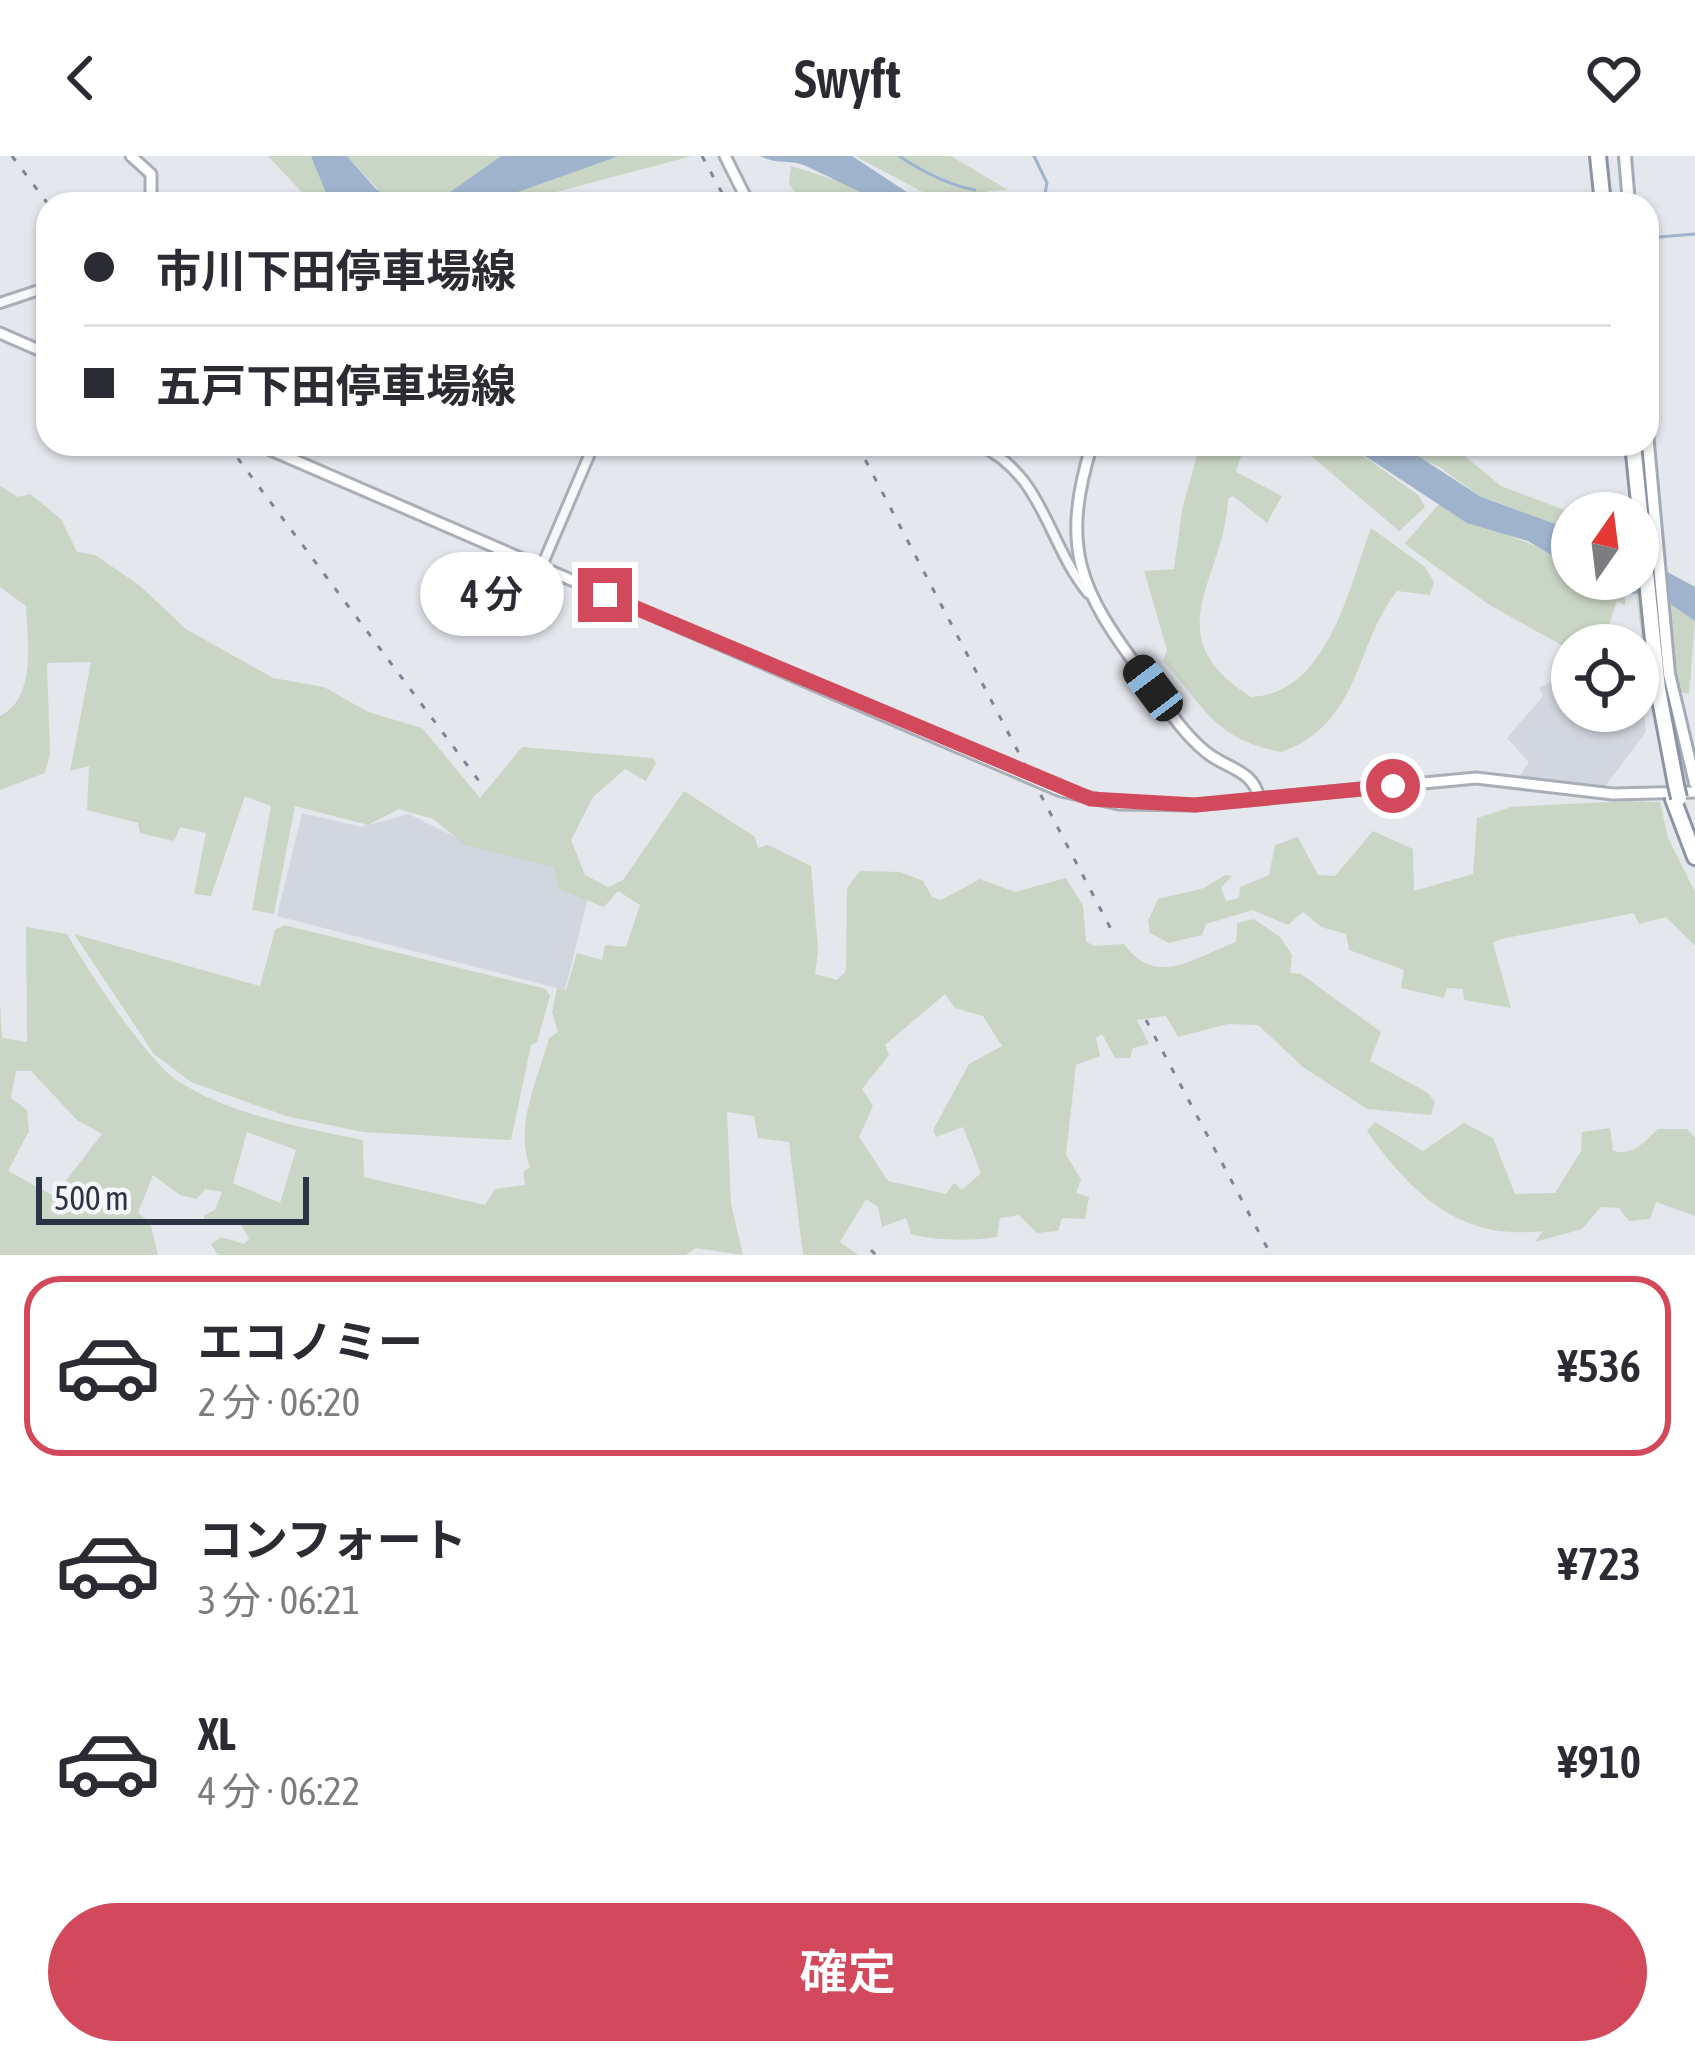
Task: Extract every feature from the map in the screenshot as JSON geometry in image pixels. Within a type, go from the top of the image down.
[{"type":"highway","points":[[1602,157],[1604,192]]},
{"type":"highway","points":[[1602,157],[1605,192]]},
{"type":"highway","points":[[1634,456],[1634,492]]},
{"type":"highway","points":[[1634,456],[1639,492]]},
{"type":"highway","points":[[1651,600],[1674,792],[1695,856]]},
{"type":"highway","points":[[1674,792],[1695,844]]},
{"type":"main road","points":[[131,156],[151,174],[151,192]]},
{"type":"main road","points":[[724,156],[743,192]]},
{"type":"main road","points":[[1625,156],[1627,192]]},
{"type":"main road","points":[[0,333],[36,349]]},
{"type":"main road","points":[[284,456],[1061,791],[1119,804],[1259,798],[1476,778],[1613,794],[1695,792]]},
{"type":"main road","points":[[1089,456],[1069,548],[1088,593],[1185,730],[1212,757],[1253,780],[1259,798]]},
{"type":"main road","points":[[1636,456],[1650,476],[1649,492]]},
{"type":"main road","points":[[1661,690],[1695,783]]},
{"type":"street","points":[[0,304],[36,291]]},
{"type":"street","points":[[541,568],[589,456]]},
{"type":"street","points":[[995,456],[1020,472],[1069,548]]},
{"type":"shaded area","points":[[1551,682],[1551,732],[1646,732],[1603,789],[1518,779],[1529,762],[1507,738],[1543,696],[1539,688]]},
{"type":"shaded area","points":[[302,813],[361,827],[409,814],[467,843],[545,852],[585,892],[587,902],[565,990],[277,916]]},
{"type":"green space","points":[[268,156],[311,156],[329,192],[302,192]]},
{"type":"green space","points":[[347,156],[501,156],[450,192],[381,192]]},
{"type":"green space","points":[[617,156],[692,156],[556,192],[517,192]]},
{"type":"green space","points":[[855,156],[951,156],[1008,190],[988,192],[922,192]]},
{"type":"green space","points":[[791,166],[864,192],[795,192],[789,184]]},
{"type":"green space","points":[[1197,456],[1241,456],[1236,472],[1282,496],[1267,523],[1233,496],[1228,499],[1202,605],[1200,628],[1206,651],[1222,674],[1251,697],[1277,691],[1299,678],[1317,658],[1344,607],[1371,528],[1425,567],[1434,582],[1430,595],[1397,591],[1328,722],[1282,752],[1259,746],[1240,739],[1212,718],[1163,661],[1167,650],[1144,571],[1174,569],[1182,510]]},
{"type":"green space","points":[[1311,456],[1364,456],[1418,495],[1425,507],[1399,531]]},
{"type":"green space","points":[[1415,456],[1465,456],[1501,486],[1551,505],[1551,522],[1481,497],[1438,466]]},
{"type":"green space","points":[[0,486],[18,497],[30,494],[61,519],[77,552],[95,555],[139,585],[186,629],[273,678],[324,687],[368,712],[422,728],[480,798],[522,747],[652,758],[656,763],[646,781],[625,769],[593,797],[571,840],[585,875],[608,887],[623,880],[684,791],[755,837],[758,848],[768,845],[811,866],[818,950],[815,974],[837,980],[846,971],[847,888],[860,871],[900,872],[923,881],[932,897],[941,900],[980,879],[1015,892],[1066,878],[1083,906],[1086,942],[1124,944],[1149,965],[1163,967],[1236,942],[1237,923],[1254,919],[1280,937],[1292,955],[1290,973],[1301,974],[1381,1032],[1370,1061],[1428,1093],[1435,1102],[1431,1115],[1367,1109],[1303,1067],[1258,1025],[1228,1024],[1178,1037],[1166,1016],[1137,1020],[1149,1044],[1133,1048],[1130,1058],[1115,1058],[1102,1034],[1096,1038],[1100,1056],[1076,1065],[1066,1154],[1081,1180],[1076,1193],[1089,1197],[1085,1219],[1062,1218],[1058,1231],[1037,1233],[1019,1215],[1000,1218],[997,1237],[920,1236],[911,1234],[906,1218],[882,1227],[878,1207],[866,1199],[840,1242],[858,1255],[803,1255],[789,1142],[758,1138],[754,1116],[727,1112],[731,1204],[743,1255],[695,1248],[686,1255],[218,1255],[211,1244],[221,1237],[244,1244],[249,1239],[240,1222],[207,1223],[203,1216],[215,1210],[222,1192],[205,1189],[197,1199],[180,1195],[153,1175],[138,1213],[150,1222],[158,1255],[0,1255],[0,1004],[2,1038],[27,1042],[26,927],[67,934],[135,1035],[178,1081],[243,1111],[363,1140],[364,1177],[485,1205],[495,1189],[525,1185],[523,1172],[530,1167],[526,1119],[549,1038],[558,1032],[552,1012],[557,988],[566,990],[577,953],[602,960],[605,945],[626,947],[640,905],[618,891],[604,907],[559,889],[553,867],[465,845],[433,819],[399,809],[368,825],[295,806],[274,914],[252,910],[271,806],[245,796],[211,896],[194,894],[206,833],[180,827],[174,841],[140,833],[138,823],[87,810],[89,766],[70,771],[91,662],[47,663],[50,754],[45,773],[0,790],[0,716],[20,697],[28,652],[26,606],[0,587]],"holes":[[[945,994],[955,1008],[983,1016],[1002,1046],[969,1064],[933,1130],[936,1137],[963,1127],[981,1173],[962,1190],[954,1183],[946,1194],[888,1181],[859,1137],[873,1106],[862,1089],[889,1055],[885,1045]],[[16,1071],[31,1071],[77,1120],[102,1134],[54,1196],[8,1171],[29,1131],[27,1110],[11,1098]],[[247,1132],[296,1150],[280,1203],[233,1183]]]},
{"type":"green space","points":[[1439,504],[1551,553],[1551,600],[1625,600],[1625,605],[1617,601],[1609,624],[1551,624],[1551,639],[1488,604],[1405,543]]},
{"type":"green space","points":[[1659,595],[1695,621],[1689,694],[1659,687],[1659,624],[1640,624],[1637,600],[1659,600]]},
{"type":"green space","points":[[1660,802],[1668,838],[1695,892],[1695,946],[1666,917],[1639,924],[1634,913],[1501,939],[1493,943],[1511,1008],[1464,1000],[1463,989],[1447,988],[1444,998],[1401,988],[1404,970],[1349,950],[1346,934],[1321,927],[1303,912],[1288,925],[1253,910],[1206,924],[1202,935],[1169,943],[1150,933],[1148,921],[1158,899],[1204,888],[1225,875],[1232,876],[1221,888],[1226,901],[1239,898],[1240,887],[1269,875],[1275,845],[1298,837],[1318,875],[1335,876],[1373,831],[1413,849],[1414,891],[1473,874],[1477,818],[1511,807]]},
{"type":"green space","points":[[284,925],[546,989],[550,996],[537,1042],[531,1045],[511,1140],[363,1132],[286,1116],[191,1082],[154,1054],[74,934],[260,986],[275,930]]},
{"type":"green space","points":[[1375,1122],[1423,1151],[1464,1123],[1493,1138],[1515,1194],[1555,1193],[1581,1151],[1582,1132],[1610,1128],[1613,1151],[1627,1152],[1658,1129],[1687,1129],[1695,1138],[1695,1216],[1656,1202],[1650,1219],[1629,1221],[1619,1208],[1601,1207],[1582,1229],[1535,1242],[1543,1231],[1487,1229],[1441,1209],[1402,1175],[1367,1131]]},
{"type":"water","points":[[311,156],[347,156],[381,192],[326,192]]},
{"type":"water","points":[[501,156],[619,156],[518,192],[450,192]]},
{"type":"water","points":[[760,156],[852,156],[907,192],[862,192],[800,164]]},
{"type":"water","points":[[1365,456],[1418,456],[1481,497],[1551,522],[1551,555],[1528,541],[1467,523]]},
{"type":"water","points":[[1659,567],[1695,587],[1695,621],[1659,596]]},
{"type":"waterway","points":[[899,156],[955,185],[975,190]]},
{"type":"waterway","points":[[1034,156],[1047,183],[1045,192]]},
{"type":"waterway","points":[[1659,237],[1695,234]]},
{"type":"railway","points":[[12,156],[39,192]]},
{"type":"railway","points":[[702,156],[722,192]]},
{"type":"railway","points":[[236,456],[479,781]]},
{"type":"railway","points":[[863,456],[1113,933]]},
{"type":"railway","points":[[1146,1020],[1271,1255]]},
{"type":"railway","points":[[871,1250],[876,1255]]},
{"type":"route","points":[[605,595],[1061,791],[1091,799],[1195,805],[1393,786]]}]
